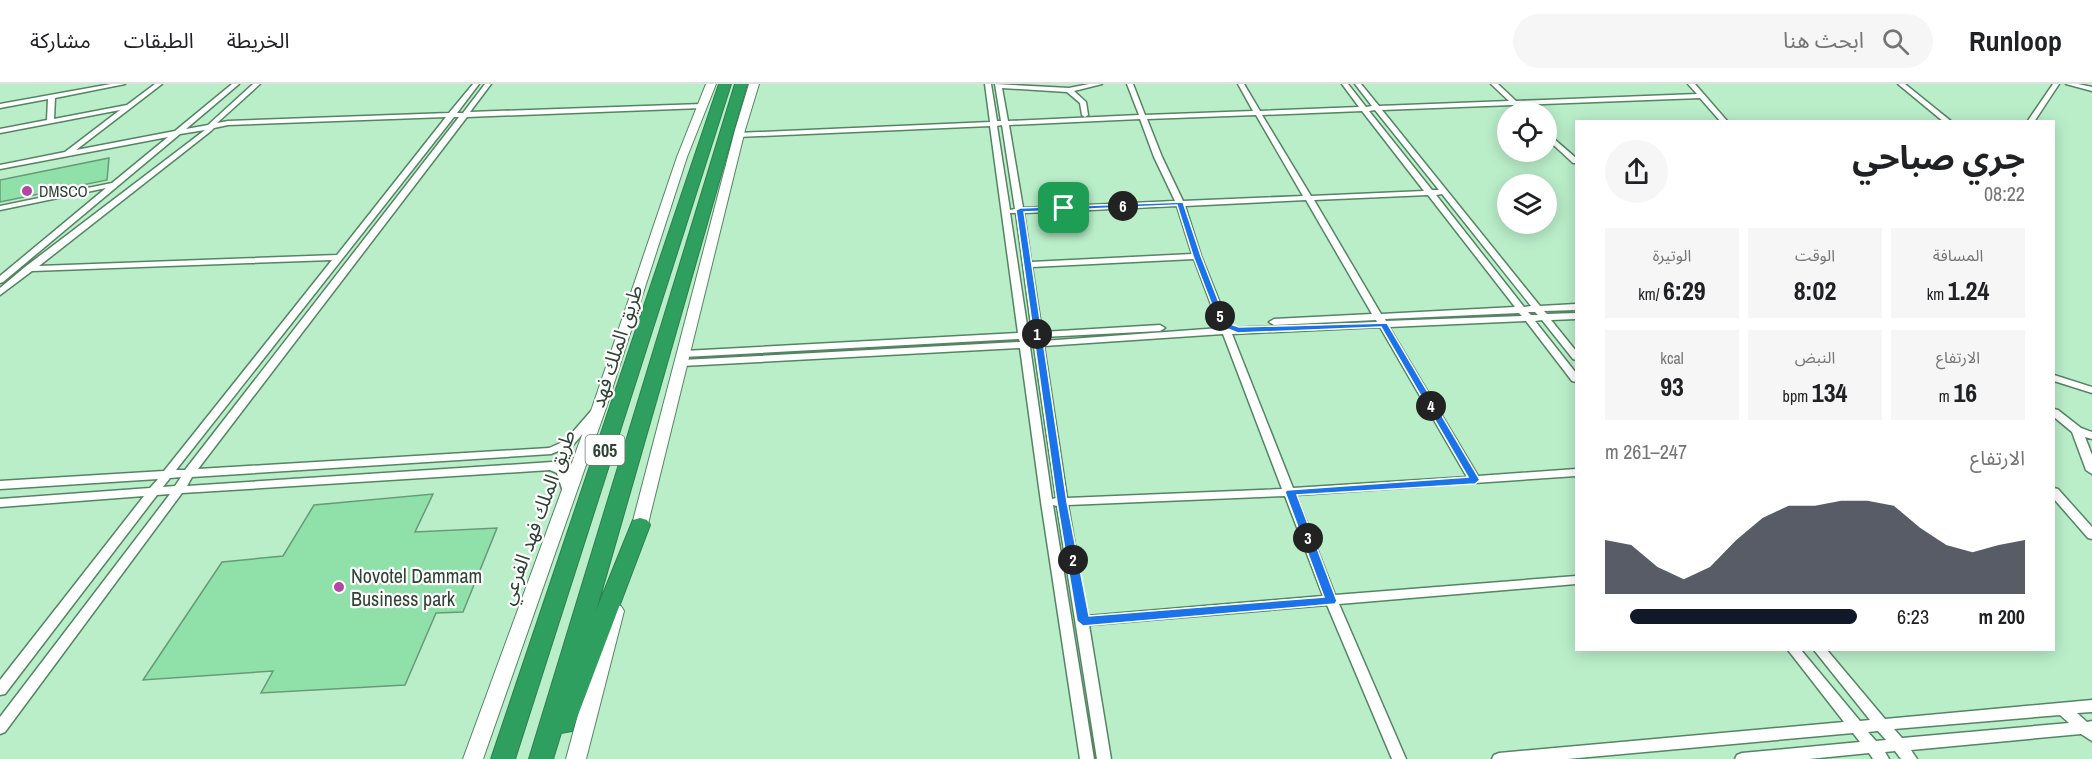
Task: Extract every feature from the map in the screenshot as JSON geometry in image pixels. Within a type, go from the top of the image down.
[{"type":"highway","name":"طريق الملك فهد","points":[[503,759],[727,137],[725,84]]},
{"type":"highway","name":"طريق الملك فهد","points":[[541,759],[741,84]]},
{"type":"highway","points":[[549,759],[640,525]]},
{"type":"main road","name":"طريق الملك فهد الفرعي","points":[[473,759],[599,408],[711,84]]},
{"type":"main road","points":[[576,759],[683,359],[727,137],[754,84]]},
{"type":"street","points":[[0,106],[123,84]]},
{"type":"street","points":[[67,154],[159,84]]},
{"type":"street","points":[[1,286],[114,184],[236,84]]},
{"type":"street","points":[[1,286],[18,277],[210,127],[257,84]]},
{"type":"street","points":[[0,728],[455,119],[476,84]]},
{"type":"street","points":[[0,690],[339,257],[455,119],[488,84]]},
{"type":"street","points":[[1087,759],[1047,502],[1006,211],[995,85],[1073,88],[1099,84]]},
{"type":"street","points":[[1130,84],[1180,203],[1224,328],[1331,601],[1399,759]]},
{"type":"street","points":[[1241,84],[1475,480]]},
{"type":"street","points":[[1345,84],[1575,378]]},
{"type":"street","points":[[1358,84],[1575,356]]},
{"type":"street","points":[[1494,84],[1512,102],[1700,94]]},
{"type":"street","points":[[1691,84],[1723,120]]},
{"type":"street","points":[[1901,84],[1946,120]]},
{"type":"street","points":[[2031,120],[2055,84]]},
{"type":"street","points":[[2069,84],[2092,87]]},
{"type":"street","points":[[2087,84],[2092,87]]},
{"type":"street","points":[[1073,88],[1091,103],[1094,115]]},
{"type":"street","points":[[1073,88],[1083,102],[1085,116]]},
{"type":"street","points":[[50,121],[52,97]]},
{"type":"street","points":[[727,137],[999,121],[1497,103]]},
{"type":"street","points":[[0,131],[127,107]]},
{"type":"street","points":[[0,167],[178,131],[210,127],[701,109]]},
{"type":"street","points":[[999,121],[1094,115],[1143,115]]},
{"type":"street","points":[[999,121],[1020,210],[1062,502],[1104,759]]},
{"type":"street","points":[[0,173],[171,139],[210,127]]},
{"type":"street","points":[[1557,144],[1575,160]]},
{"type":"street","points":[[0,208],[114,184]]},
{"type":"street","points":[[1006,211],[1444,192]]},
{"type":"street","points":[[1028,265],[1197,256]]},
{"type":"street","points":[[28,269],[339,257]]},
{"type":"street","points":[[683,359],[1381,320],[1400,324],[1529,320],[1542,314],[1575,307]]},
{"type":"street","points":[[1224,328],[1238,330],[1522,310],[1575,316]]},
{"type":"street","points":[[2055,378],[2092,390]]},
{"type":"street","points":[[0,485],[551,451],[569,443],[599,408]]},
{"type":"street","points":[[2055,413],[2077,430],[2092,436]]},
{"type":"street","points":[[2077,430],[2092,470]]},
{"type":"street","points":[[0,503],[552,466],[562,471],[568,492]]},
{"type":"street","points":[[1047,502],[1290,492],[1575,473]]},
{"type":"street","points":[[2055,493],[2092,535]]},
{"type":"street","points":[[1083,621],[1575,580]]},
{"type":"street","points":[[1795,651],[1882,759]]},
{"type":"street","points":[[1821,651],[1910,759]]},
{"type":"street","points":[[1499,759],[2092,706]]},
{"type":"street","points":[[2062,708],[2089,730]]},
{"type":"street","points":[[1742,759],[2089,730]]},
{"type":"building","name":"DMSCO","points":[[109,158],[107,180],[0,202],[0,180]]},
{"type":"building","name":"Novotel Dammam Business park","points":[[433,494],[415,532],[497,528],[463,612],[436,613],[405,685],[261,693],[273,671],[143,680],[222,562],[283,556],[314,505]]},
{"type":"place","name":"DMSCO","points":[[27,191]]},
{"type":"place","name":"Novotel Dammam Business park","points":[[339,587]]},
{"type":"route","points":[[1180,203],[1223,325],[1238,330],[1384,325],[1475,480],[1290,492],[1331,601],[1083,621],[1062,502],[1020,210],[1064,208],[1180,203]]}]
